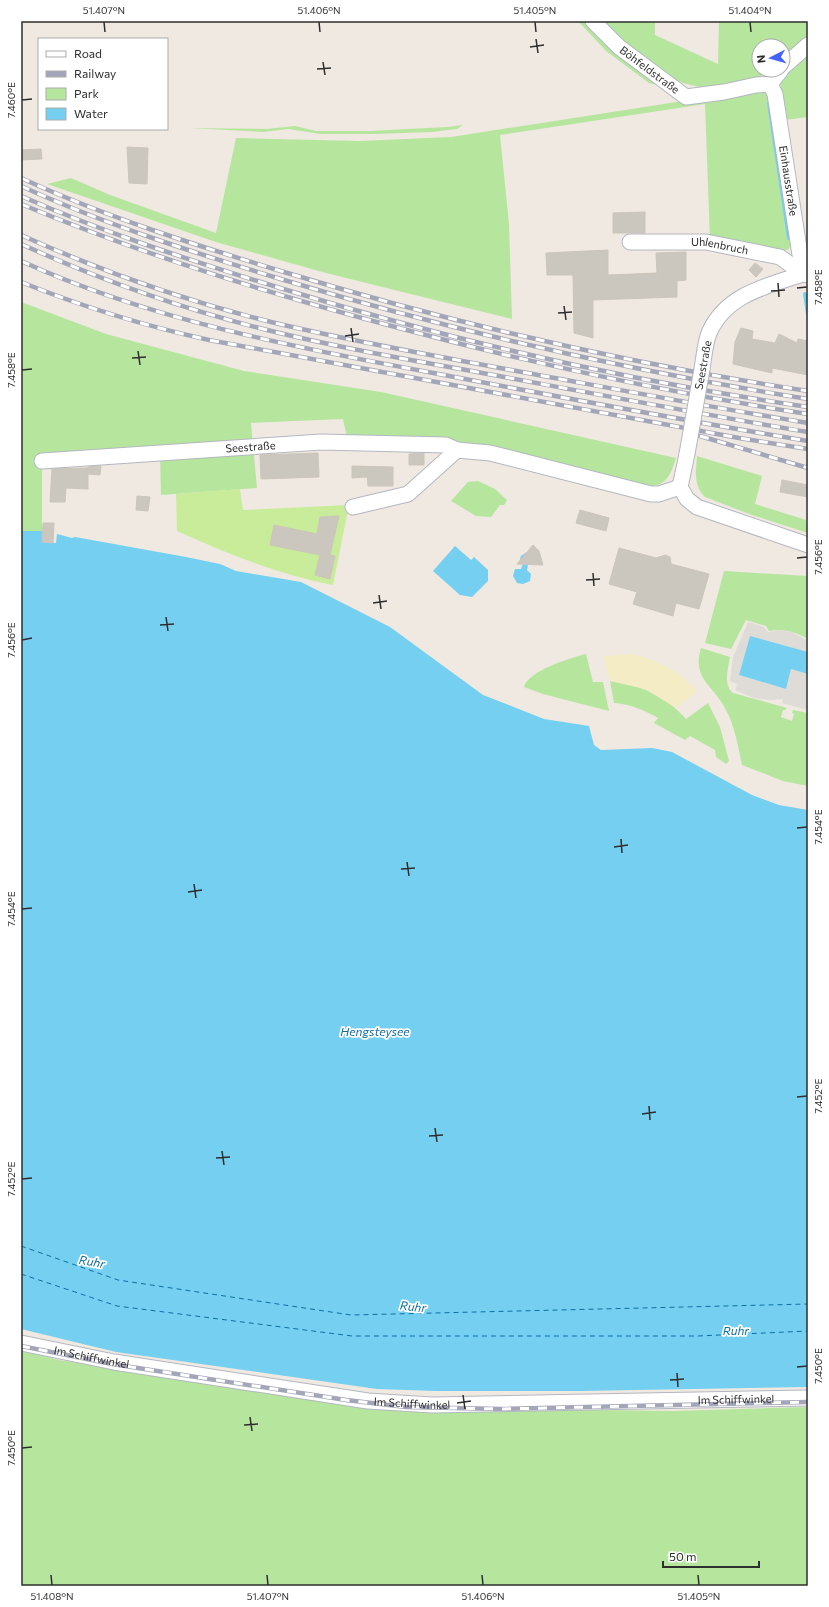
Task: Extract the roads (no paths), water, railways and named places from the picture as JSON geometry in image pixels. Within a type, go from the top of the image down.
[{"type":"street","name":"Böhfeldstraße","points":[[593,21],[619,48],[686,97],[770,84]]},
{"type":"street","points":[[791,60],[808,45]]},
{"type":"street","points":[[770,84],[774,78]]},
{"type":"street","name":"Einhausstraße","points":[[770,84],[775,94],[805,275]]},
{"type":"street","name":"Uhlenbruch","points":[[630,242],[706,242],[780,257],[805,275]]},
{"type":"street","name":"Seestraße","points":[[42,461],[321,442],[446,445],[457,450],[490,453],[651,494],[659,494],[680,486],[709,333],[720,315],[736,300],[759,288],[805,275]]},
{"type":"street","points":[[353,507],[408,494],[457,450]]},
{"type":"street","points":[[680,486],[687,499],[697,507],[808,545]]},
{"type":"street","name":"Im Schiffwinkel","points":[[21,1343],[114,1362],[375,1402],[432,1405],[808,1398]]},
{"type":"water","name":"Hengsteysee","points":[[21,531],[42,531],[42,542],[56,543],[57,534],[72,538],[75,537],[186,557],[220,564],[236,571],[301,582],[390,627],[483,695],[544,719],[589,726],[594,745],[601,750],[652,748],[672,752],[752,795],[779,805],[808,810],[808,1387],[581,1391],[436,1391],[377,1389],[116,1352],[21,1329]]},
{"type":"water","points":[[455,546],[471,560],[474,557],[488,570],[488,581],[472,597],[460,595],[433,571]]},
{"type":"water","points":[[527,552],[531,554],[532,563],[528,565],[527,570],[531,574],[530,581],[523,584],[517,583],[513,576],[515,569],[521,569],[523,563],[520,559],[521,556]]},
{"type":"water","points":[[750,636],[808,652],[808,674],[791,669],[786,689],[739,675]]},
{"type":"waterway","points":[[769,103],[789,238]]},
{"type":"waterway","points":[[805,294],[808,314]]},
{"type":"railway","points":[[21,178],[118,218],[184,241],[284,272],[413,309],[544,341],[610,355],[808,391]]},
{"type":"railway","points":[[21,186],[118,226],[184,249],[284,280],[414,317],[610,363],[808,399]]},
{"type":"railway","points":[[21,196],[85,222],[182,257],[280,288],[410,325],[542,358],[608,372],[741,397],[808,407]]},
{"type":"railway","points":[[21,204],[67,223],[160,257],[255,287],[399,328],[500,354],[602,377],[705,397],[808,414]]},
{"type":"railway","points":[[21,235],[82,261],[144,284],[207,305],[271,322],[421,353],[808,423]]},
{"type":"railway","points":[[21,244],[81,270],[142,293],[204,313],[267,330],[383,355],[808,432]]},
{"type":"railway","points":[[21,261],[123,301],[229,331],[390,365],[580,401],[808,441]]},
{"type":"railway","points":[[21,282],[68,300],[114,315],[161,329],[209,340],[739,438],[808,449]]},
{"type":"railway","points":[[700,436],[808,468]]},
{"type":"railway","points":[[21,1346],[112,1364],[346,1400],[406,1407],[502,1409],[808,1402]]},
{"type":"water label","name":"Ruhr","points":[[92,1262]]},
{"type":"water label","name":"Ruhr","points":[[413,1307]]},
{"type":"water label","name":"Ruhr","points":[[736,1331]]}]
